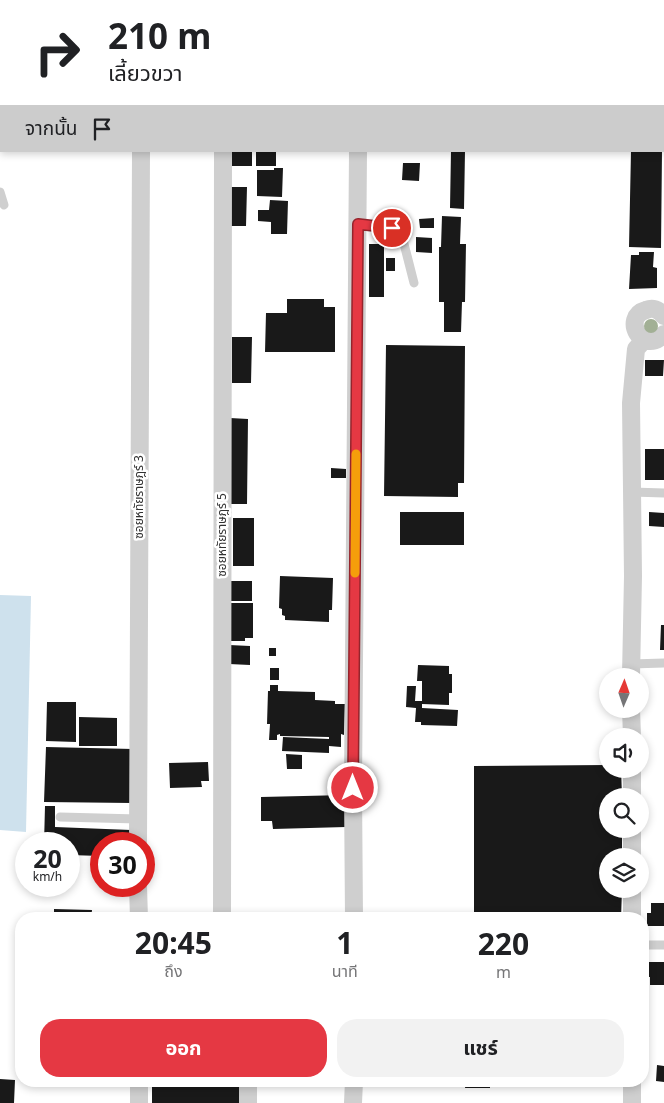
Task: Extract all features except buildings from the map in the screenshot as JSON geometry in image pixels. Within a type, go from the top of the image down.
[{"type":"street","name":"ซอยหทัยราษฎร์ 3","points":[[138,832],[141,152]]},
{"type":"street","name":"ซอยหทัยราษฎร์ 5","points":[[222,912],[223,152]]},
{"type":"street","points":[[354,912],[353,778],[358,152]]},
{"type":"street","points":[[663,314],[653,309],[648,309],[639,314],[634,323],[640,337],[644,340],[655,340],[664,334]]},
{"type":"street","points":[[631,668],[633,576],[631,403],[636,350],[644,340]]},
{"type":"street","points":[[138,897],[138,912]]},
{"type":"street","points":[[632,898],[632,912]]},
{"type":"street","points":[[139,1087],[139,1103]]},
{"type":"street","points":[[248,1087],[248,1103]]},
{"type":"street","points":[[354,1087],[354,1103]]},
{"type":"street","points":[[632,1087],[632,1103]]},
{"type":"lane","points":[[0,192],[4,205]]},
{"type":"lane","points":[[358,224],[392,228],[401,232],[414,283]]},
{"type":"lane","points":[[632,492],[664,493]]},
{"type":"lane","points":[[640,668],[664,663]]},
{"type":"lane","points":[[60,818],[138,819]]},
{"type":"lane","points":[[649,945],[664,945]]},
{"type":"water","points":[[0,595],[31,596],[26,832],[0,830]]},
{"type":"slow traffic","points":[[355,573],[356,454]]},
{"type":"route","points":[[353,788],[358,224],[392,228]]}]
